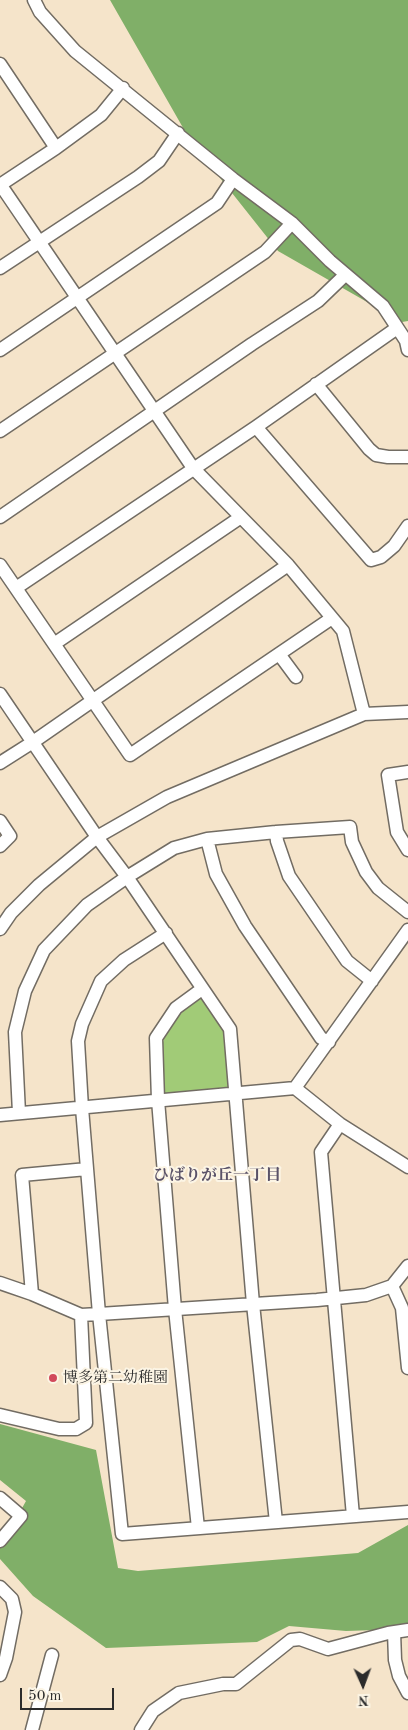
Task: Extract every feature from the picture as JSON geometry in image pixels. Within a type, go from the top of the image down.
[{"type":"street","points":[[34,0],[40,12],[75,51],[233,179],[292,223],[345,275],[383,306],[406,341],[408,350]]},
{"type":"street","points":[[0,64],[56,148]]},
{"type":"street","points":[[123,88],[101,115],[0,185],[193,468],[288,565],[343,631],[364,714]]},
{"type":"street","points":[[0,268],[159,161],[178,133]]},
{"type":"street","points":[[0,350],[217,203],[233,179]]},
{"type":"street","points":[[0,431],[265,252],[292,223]]},
{"type":"street","points":[[0,517],[252,344],[318,301],[345,275]]},
{"type":"street","points":[[16,588],[256,427],[397,328]]},
{"type":"street","points":[[316,384],[376,455],[408,457]]},
{"type":"street","points":[[256,427],[370,560],[381,557],[394,546],[408,526]]},
{"type":"street","points":[[54,644],[241,517]]},
{"type":"street","points":[[0,565],[130,755],[332,618]]},
{"type":"street","points":[[0,763],[288,565]]},
{"type":"street","points":[[279,654],[296,678]]},
{"type":"street","points":[[0,694],[166,933],[230,1029],[253,1304],[276,1522]]},
{"type":"street","points":[[0,929],[11,913],[38,885],[97,836],[167,797],[364,714],[408,712]]},
{"type":"street","points":[[408,772],[388,775],[397,832],[408,850]]},
{"type":"street","points":[[0,821],[10,836],[0,846]]},
{"type":"street","points":[[19,1113],[15,1032],[25,991],[44,950],[87,905],[174,848],[207,839],[350,827],[352,842],[366,872],[378,888],[408,912]]},
{"type":"street","points":[[276,832],[277,841],[289,876],[347,961],[372,981]]},
{"type":"street","points":[[207,839],[216,874],[245,926],[322,1038],[328,1042]]},
{"type":"street","points":[[296,1088],[408,930]]},
{"type":"street","points":[[166,933],[124,960],[101,982],[90,1003],[78,1041],[99,1314],[122,1534],[408,1512]]},
{"type":"street","points":[[198,1528],[175,1309],[158,1100],[156,1038],[176,1008],[202,989]]},
{"type":"street","points":[[0,1115],[296,1088],[340,1124],[408,1167]]},
{"type":"street","points":[[340,1124],[321,1152],[353,1516]]},
{"type":"street","points":[[32,1294],[22,1175],[87,1169]]},
{"type":"street","points":[[0,1283],[82,1315],[366,1295],[392,1286],[408,1266]]},
{"type":"street","points":[[392,1286],[402,1308],[408,1368]]},
{"type":"street","points":[[0,1415],[59,1429],[76,1429],[86,1423],[82,1315]]},
{"type":"street","points":[[0,1498],[21,1516],[0,1541]]},
{"type":"street","points":[[0,1586],[12,1599],[15,1612],[6,1658],[0,1675]]},
{"type":"street","points":[[141,1730],[153,1711],[179,1692],[223,1684],[236,1684],[291,1640],[300,1639],[328,1649],[408,1630]]},
{"type":"street","points":[[394,1632],[395,1660],[399,1676],[408,1693]]},
{"type":"street","points":[[32,1730],[52,1655]]},
{"type":"green space","points":[[110,0],[408,0],[408,321],[402,322],[278,251],[190,140]]},
{"type":"green space","points":[[198,999],[204,999],[222,1027],[225,1036],[229,1090],[164,1096],[161,1092],[161,1050],[166,1031],[184,1010]]},
{"type":"green space","points":[[0,1424],[96,1450],[118,1568],[138,1571],[358,1553],[408,1525],[408,1624],[376,1630],[346,1631],[289,1626],[257,1642],[106,1648],[33,1596],[0,1559],[0,1548],[26,1501],[0,1480]]},
{"type":"place","name":"博多第二幼稚園","points":[[53,1378]]},
{"type":"district","name":"ひばりが丘一丁目","points":[[217,1176]]}]
